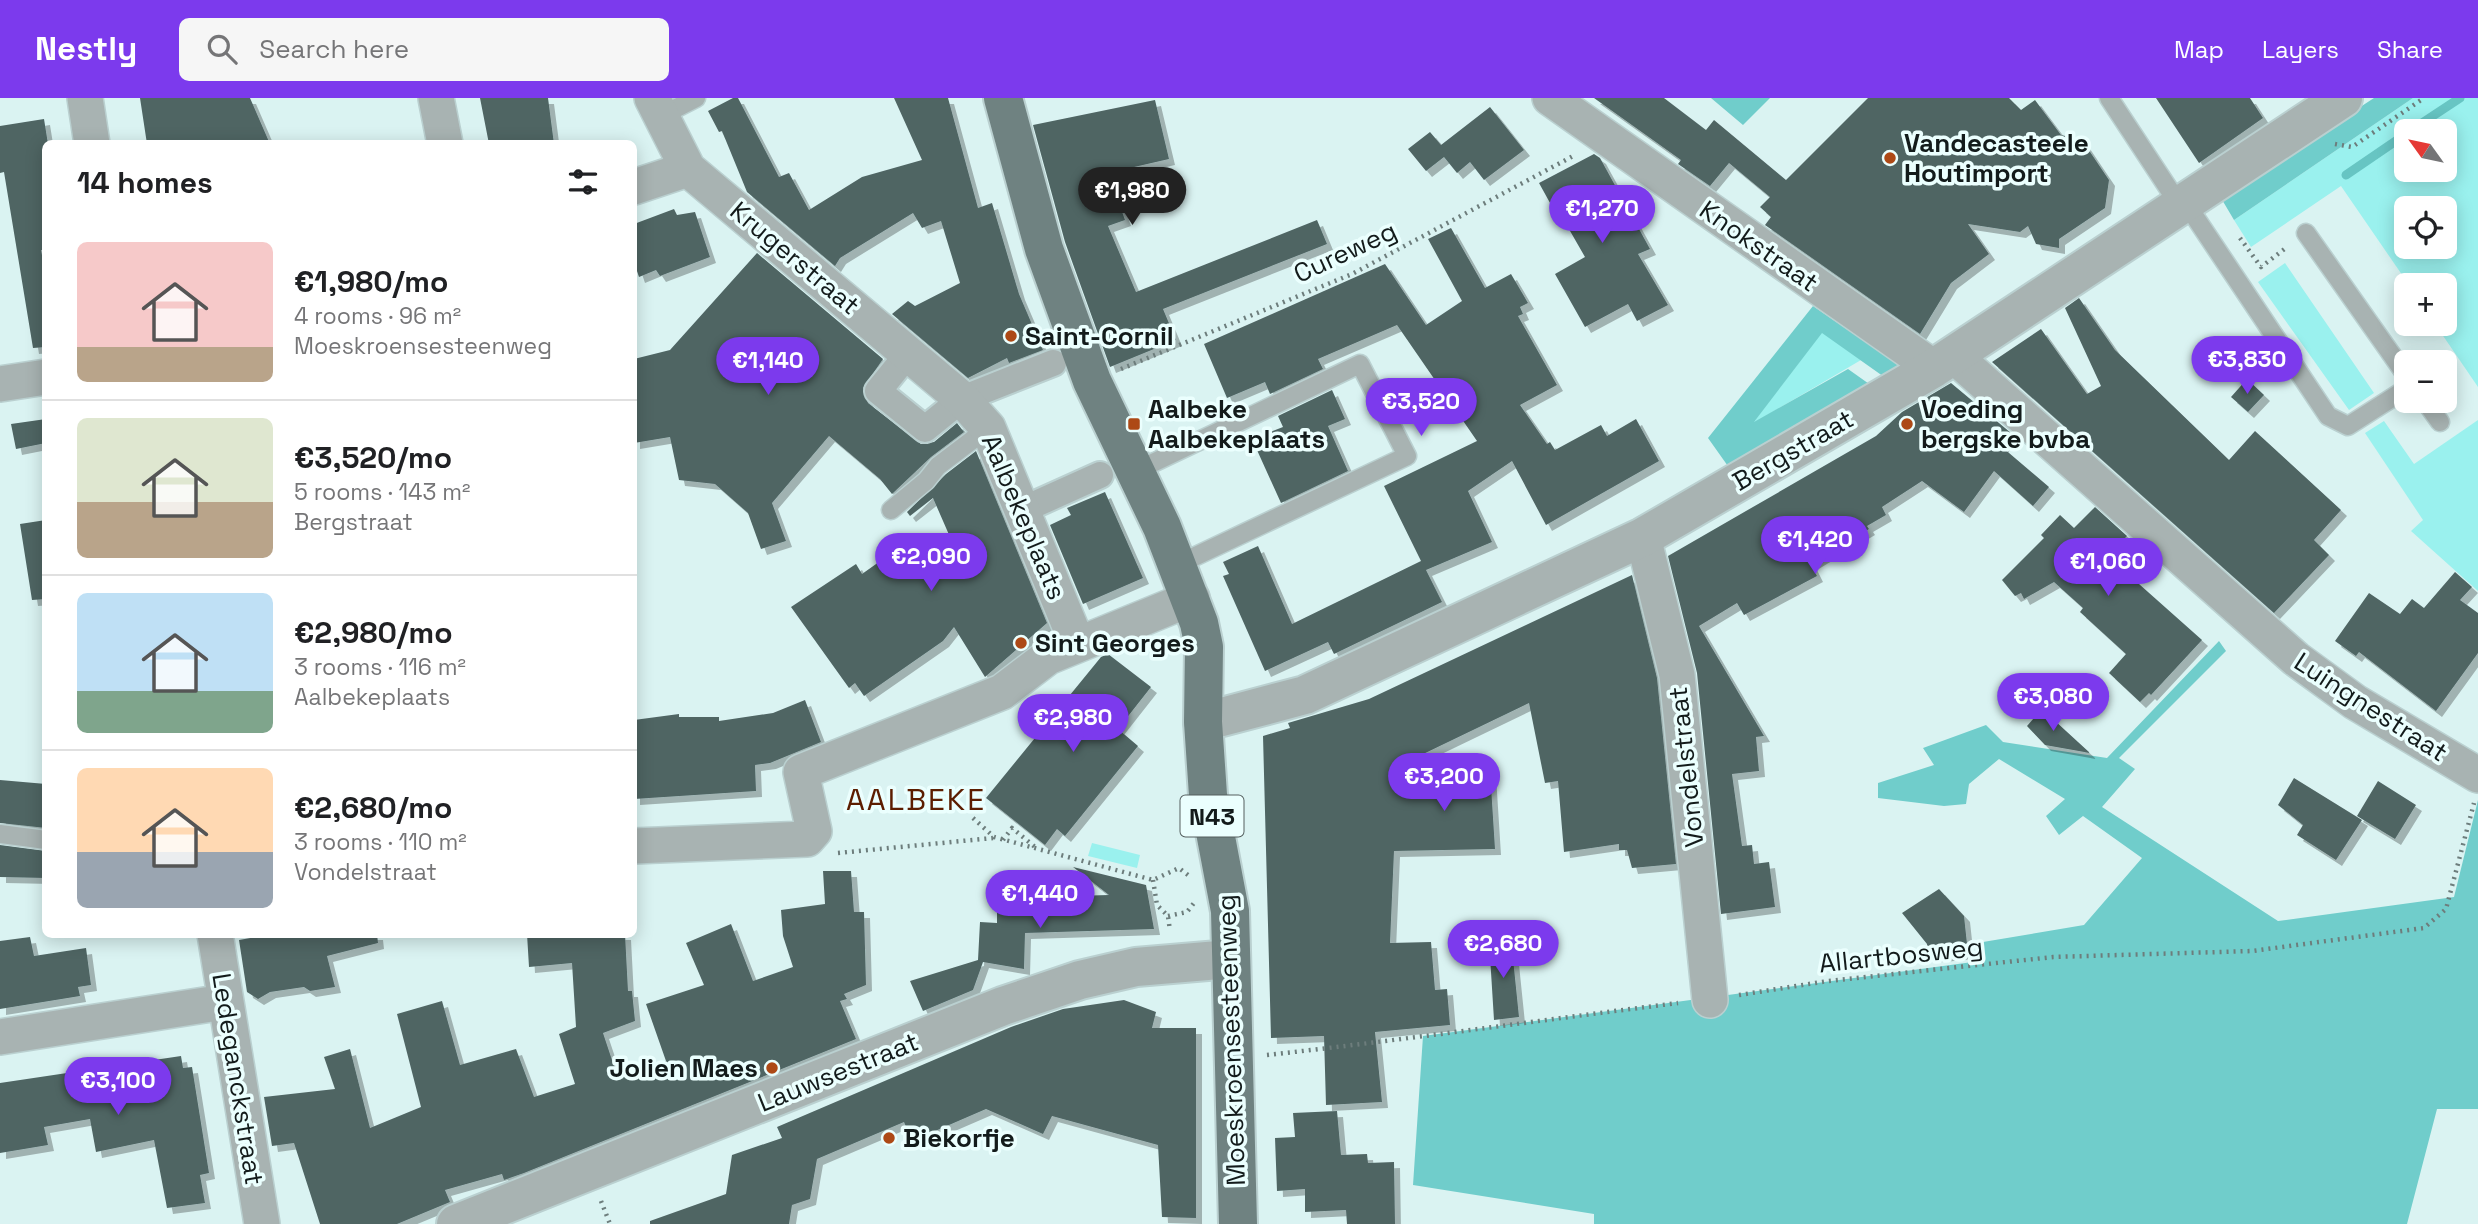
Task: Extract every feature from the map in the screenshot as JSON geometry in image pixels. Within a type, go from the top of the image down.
[{"type":"main road","name":"Moeskroensesteenweg","points":[[1003,98],[1044,250],[1064,369],[1118,473],[1185,581],[1203,647],[1203,722],[1208,795],[1230,911],[1238,1224]]},
{"type":"street","points":[[85,98],[91,140]]},
{"type":"street","points":[[436,98],[443,140]]},
{"type":"street","name":"Knokstraat","points":[[1550,98],[1827,295],[1944,361]]},
{"type":"street","name":"Bergstraat","points":[[1203,722],[1306,695],[1643,537],[1944,361],[2343,98]]},
{"type":"street","name":"Krugerstraat","points":[[657,107],[688,169],[962,399]]},
{"type":"street","points":[[637,186],[688,169]]},
{"type":"street","name":"Luingnestraat","points":[[1944,361],[2295,659],[2477,787]]},
{"type":"street","points":[[962,399],[1064,369]]},
{"type":"street","points":[[0,384],[42,378]]},
{"type":"street","points":[[990,422],[992,407],[1006,390],[1029,381]]},
{"type":"street","name":"Aalbekeplaats","points":[[962,399],[990,422],[1077,643]]},
{"type":"street","points":[[1029,507],[1118,473]]},
{"type":"street","name":"Vondelstraat","points":[[1643,537],[1677,675],[1710,1000]]},
{"type":"street","points":[[637,846],[795,840],[814,831],[801,772],[1002,692],[1048,657],[1185,581]]},
{"type":"street","name":"Ledeganckstraat","points":[[216,938],[262,1224]]},
{"type":"street","name":"Lauwsestraat","points":[[456,1224],[1080,980],[1136,967],[1231,959]]},
{"type":"street","points":[[0,1037],[224,1002]]},
{"type":"lane","points":[[657,107],[696,98]]},
{"type":"lane","points":[[2109,98],[2190,199],[2328,416],[2348,426],[2394,397]]},
{"type":"lane","points":[[2306,233],[2394,358]]},
{"type":"lane","points":[[1118,473],[1360,364],[1407,456],[1185,581]]},
{"type":"lane","points":[[2434,413],[2441,422]]},
{"type":"lane","points":[[891,510],[990,422]]},
{"type":"lane","points":[[0,834],[42,839]]},
{"type":"path","name":"Cureweg","points":[[1064,369],[1352,274],[1595,144],[1602,133]]},
{"type":"path","points":[[2190,199],[2261,267],[2306,233]]},
{"type":"path","name":"Allartbosweg","points":[[1235,1058],[1420,1038],[1483,1026],[1710,1000],[1828,981],[2053,957],[2252,951],[2424,928],[2446,909],[2477,787]]},
{"type":"path","points":[[973,818],[994,837],[1003,840],[1153,880],[1179,868],[1194,879]]},
{"type":"path","points":[[1003,840],[1012,828],[1037,849]]},
{"type":"path","points":[[795,840],[838,853],[994,837]]},
{"type":"path","points":[[1153,880],[1157,905],[1168,916],[1187,912],[1199,897]]},
{"type":"shaded area","points":[[1711,98],[1770,98],[1743,125]]},
{"type":"shaded area","points":[[2374,98],[2413,98],[2234,220],[2221,198]]},
{"type":"shaded area","points":[[2413,98],[2478,98],[2478,387],[2457,356],[2457,350],[2453,350],[2443,336],[2457,336],[2457,273],[2401,273],[2341,186],[2251,247],[2234,220]]},
{"type":"shaded area","points":[[2285,263],[2374,393],[2349,410],[2258,282]]},
{"type":"shaded area","points":[[1813,306],[1902,367],[1887,379],[1822,333],[1754,422],[1848,369],[1872,386],[1730,469],[1708,438]]},
{"type":"shaded area","points":[[1822,332],[1861,360],[1752,424]]},
{"type":"shaded area","points":[[2478,420],[2478,591],[2411,531],[2423,520],[2365,433],[2384,421],[2414,464]]},
{"type":"shaded area","points":[[2219,641],[2226,651],[2119,758],[2135,769],[2102,807],[2278,921],[2454,897],[2478,800],[2478,1109],[2437,1109],[2407,1224],[1594,1224],[1594,1214],[1413,1185],[1423,1036],[1980,961],[1977,943],[2084,925],[2142,858],[2083,816],[2059,835],[2046,816],[2065,799],[1999,759],[1969,784],[1966,804],[1944,806],[1878,798],[1878,783],[1934,765],[1923,748],[1986,725],[2003,742],[2107,758]]},
{"type":"shaded area","points":[[1092,843],[1140,855],[1137,868],[1088,856]]},
{"type":"building","points":[[140,98],[250,98],[268,140],[146,140]]},
{"type":"building","points":[[480,98],[548,98],[553,140],[488,140]]},
{"type":"building","points":[[738,98],[779,177],[789,173],[809,210],[862,177],[922,160],[894,98],[948,98],[978,208],[992,203],[1019,294],[1043,350],[1009,363],[1007,358],[968,378],[892,314],[908,301],[915,306],[960,283],[941,221],[922,228],[913,213],[840,258],[835,266],[747,192],[722,131],[719,132],[708,111]]},
{"type":"building","points":[[1594,98],[1664,98],[1706,130],[1714,120],[1786,180],[1868,98],[2009,98],[2021,110],[2035,100],[2061,135],[2082,140],[2109,180],[2105,208],[2059,239],[2059,248],[2036,244],[2028,226],[2020,232],[1968,224],[1989,254],[1951,283],[1920,334],[1765,225],[1771,217],[1760,207],[1770,197],[1729,163],[1710,186],[1678,164],[1681,160]]},
{"type":"building","points":[[2156,98],[2250,98],[2263,118],[2199,163]]},
{"type":"building","points":[[1155,100],[1169,159],[1108,173],[1125,220],[1108,226],[1136,292],[1317,220],[1327,244],[1163,309],[1176,340],[1110,367],[1065,242],[1033,125]]},
{"type":"building","points":[[1490,107],[1524,150],[1484,180],[1470,162],[1457,173],[1444,157],[1426,171],[1408,149],[1430,132],[1441,145]]},
{"type":"building","points":[[44,119],[47,140],[42,140],[42,347],[33,348],[4,172],[0,173],[0,126]]},
{"type":"building","points":[[1594,154],[1600,158],[1650,249],[1638,254],[1668,305],[1637,321],[1628,304],[1585,327],[1555,274],[1585,257],[1539,183]]},
{"type":"building","points":[[674,209],[677,215],[695,212],[710,257],[660,276],[656,270],[639,277],[637,223]]},
{"type":"building","points":[[1451,228],[1485,288],[1511,274],[1528,303],[1520,307],[1523,314],[1518,316],[1557,385],[1520,405],[1547,444],[1550,442],[1555,450],[1601,425],[1607,436],[1636,419],[1659,461],[1546,525],[1512,461],[1468,491],[1492,542],[1426,570],[1442,602],[1334,654],[1328,642],[1265,671],[1223,576],[1229,574],[1223,562],[1258,546],[1292,624],[1421,561],[1384,486],[1477,441],[1397,325],[1318,359],[1323,369],[1270,394],[1265,382],[1227,398],[1204,344],[1385,264],[1426,325],[1462,301],[1428,239]]},
{"type":"building","points":[[757,253],[883,359],[863,388],[868,403],[921,444],[934,442],[957,423],[964,432],[931,457],[892,494],[880,479],[829,436],[772,503],[786,541],[761,549],[748,513],[715,484],[679,480],[670,437],[637,442],[637,358],[670,350]]},
{"type":"building","points":[[2079,298],[2115,350],[2229,460],[2255,431],[2341,510],[2314,540],[2329,555],[2274,613],[1992,362],[2041,329],[2087,394],[2101,386],[2065,308]]},
{"type":"building","points":[[2247,379],[2264,395],[2248,412],[2231,397]]},
{"type":"building","points":[[1951,383],[2011,433],[2002,447],[2049,487],[2033,506],[1994,471],[1964,512],[1922,481],[1882,507],[1886,515],[1867,526],[1869,529],[1811,564],[1817,576],[1744,615],[1737,603],[1699,626],[1764,736],[1756,737],[1759,771],[1732,774],[1742,846],[1752,845],[1754,864],[1769,862],[1775,907],[1721,914],[1697,673],[1668,556],[1876,436],[1902,412]]},
{"type":"building","points":[[1332,390],[1345,419],[1328,426],[1348,471],[1281,503],[1252,439],[1283,427],[1278,416]]},
{"type":"building","points":[[42,420],[42,444],[16,449],[11,424]]},
{"type":"building","points":[[976,451],[1047,623],[985,677],[954,627],[943,641],[864,696],[855,683],[849,688],[791,607],[856,564],[862,574],[900,547],[918,573],[950,537],[933,498],[910,516],[907,512],[946,474]]},
{"type":"building","points":[[1105,492],[1143,578],[1083,604],[1050,525],[1071,515],[1067,508]]},
{"type":"building","points":[[2095,507],[2127,536],[2120,543],[2142,563],[2130,576],[2202,640],[2151,695],[2149,693],[2140,702],[2109,673],[2126,654],[2080,612],[2083,608],[2054,582],[2024,599],[2021,593],[2015,596],[2002,580],[2044,538],[2041,535],[2060,515],[2074,528]]},
{"type":"building","points":[[42,521],[42,599],[32,600],[20,524]]},
{"type":"building","points":[[2455,572],[2472,587],[2460,600],[2478,613],[2478,653],[2436,711],[2359,652],[2356,656],[2335,641],[2369,593],[2400,614],[2412,599],[2424,608]]},
{"type":"building","points":[[1632,575],[1657,678],[1676,864],[1632,868],[1627,850],[1619,850],[1619,844],[1564,852],[1558,781],[1545,783],[1529,703],[1390,770],[1490,770],[1495,849],[1394,851],[1390,943],[1431,942],[1435,990],[1447,989],[1450,1025],[1375,1032],[1382,1102],[1326,1105],[1324,1036],[1271,1038],[1263,736],[1290,728],[1288,723],[1369,699]]},
{"type":"building","points":[[1108,654],[1151,687],[1118,729],[1138,746],[1065,836],[1057,829],[1045,845],[986,798],[1101,657]]},
{"type":"building","points":[[805,700],[821,742],[770,763],[755,765],[756,791],[637,799],[637,720],[679,714],[679,717],[719,717],[719,721],[773,713]]},
{"type":"building","points":[[2042,709],[2090,753],[2045,745],[2027,726]]},
{"type":"building","points":[[2294,778],[2362,820],[2336,860],[2297,835],[2303,825],[2278,805]]},
{"type":"building","points":[[0,780],[42,784],[42,828],[0,823]]},
{"type":"building","points":[[2378,781],[2416,805],[2395,839],[2357,816]]},
{"type":"building","points":[[0,845],[42,850],[42,878],[0,877]]},
{"type":"building","points":[[1073,867],[1146,885],[1154,929],[1025,933],[1024,969],[983,962],[973,990],[923,1011],[910,981],[978,960],[980,922],[997,923],[997,898],[1109,895]]},
{"type":"building","points":[[823,871],[851,871],[854,912],[864,912],[866,985],[844,994],[847,999],[840,1001],[856,1039],[524,1173],[504,1180],[502,1174],[445,1190],[450,1202],[397,1224],[320,1224],[294,1143],[272,1146],[264,1097],[335,1089],[324,1057],[350,1049],[370,1128],[421,1107],[397,1014],[442,1001],[460,1065],[516,1049],[534,1097],[575,1084],[559,1034],[576,1027],[572,963],[529,967],[527,938],[625,938],[628,991],[632,991],[635,1021],[603,1033],[618,1078],[666,1061],[646,1004],[704,985],[686,943],[731,924],[753,981],[793,967],[783,936],[781,910],[825,904]]},
{"type":"building","points":[[1939,889],[1964,916],[1968,953],[1928,957],[1927,944],[1902,913]]},
{"type":"building","points":[[30,937],[34,956],[86,948],[91,985],[78,987],[80,996],[0,1009],[0,941]]},
{"type":"building","points":[[377,938],[378,943],[327,956],[335,987],[310,991],[304,987],[270,992],[258,999],[247,992],[239,940]]},
{"type":"building","points":[[1511,939],[1519,1017],[1494,1020],[1489,940]]},
{"type":"building","points":[[1124,1000],[1156,1012],[1152,1028],[1196,1028],[1196,1218],[1162,1217],[1158,1145],[1052,1116],[1043,1134],[986,1109],[912,1141],[904,1122],[817,1159],[810,1199],[792,1205],[789,1224],[650,1224],[650,1221],[726,1194],[732,1155],[782,1138],[777,1127],[1011,1027],[1063,1009]]},
{"type":"building","points":[[181,1056],[183,1068],[192,1067],[209,1173],[200,1175],[205,1203],[167,1208],[154,1140],[96,1152],[90,1119],[44,1127],[48,1145],[0,1153],[0,1083]]},
{"type":"building","points":[[1337,1111],[1341,1155],[1367,1154],[1368,1163],[1394,1162],[1395,1224],[1347,1224],[1346,1210],[1305,1212],[1305,1189],[1277,1191],[1275,1138],[1295,1137],[1293,1113]]},
{"type":"waterway","points":[[2428,119],[2460,98]]},
{"type":"waterway","points":[[2346,175],[2394,142]]},
{"type":"place","name":"Vandecasteele Houtimport","points":[[1890,158]]},
{"type":"place","name":"Saint-Cornil","points":[[1011,336]]},
{"type":"place","name":"Aalbeke Aalbekeplaats","points":[[1134,424]]},
{"type":"place","name":"Voeding bergske bvba","points":[[1907,424]]},
{"type":"place","name":"Sint Georges","points":[[1021,643]]},
{"type":"place","name":"Jolien Maes","points":[[772,1068]]},
{"type":"place","name":"Biekorfje","points":[[889,1138]]},
{"type":"district","name":"AALBEKE","points":[[916,799]]}]
